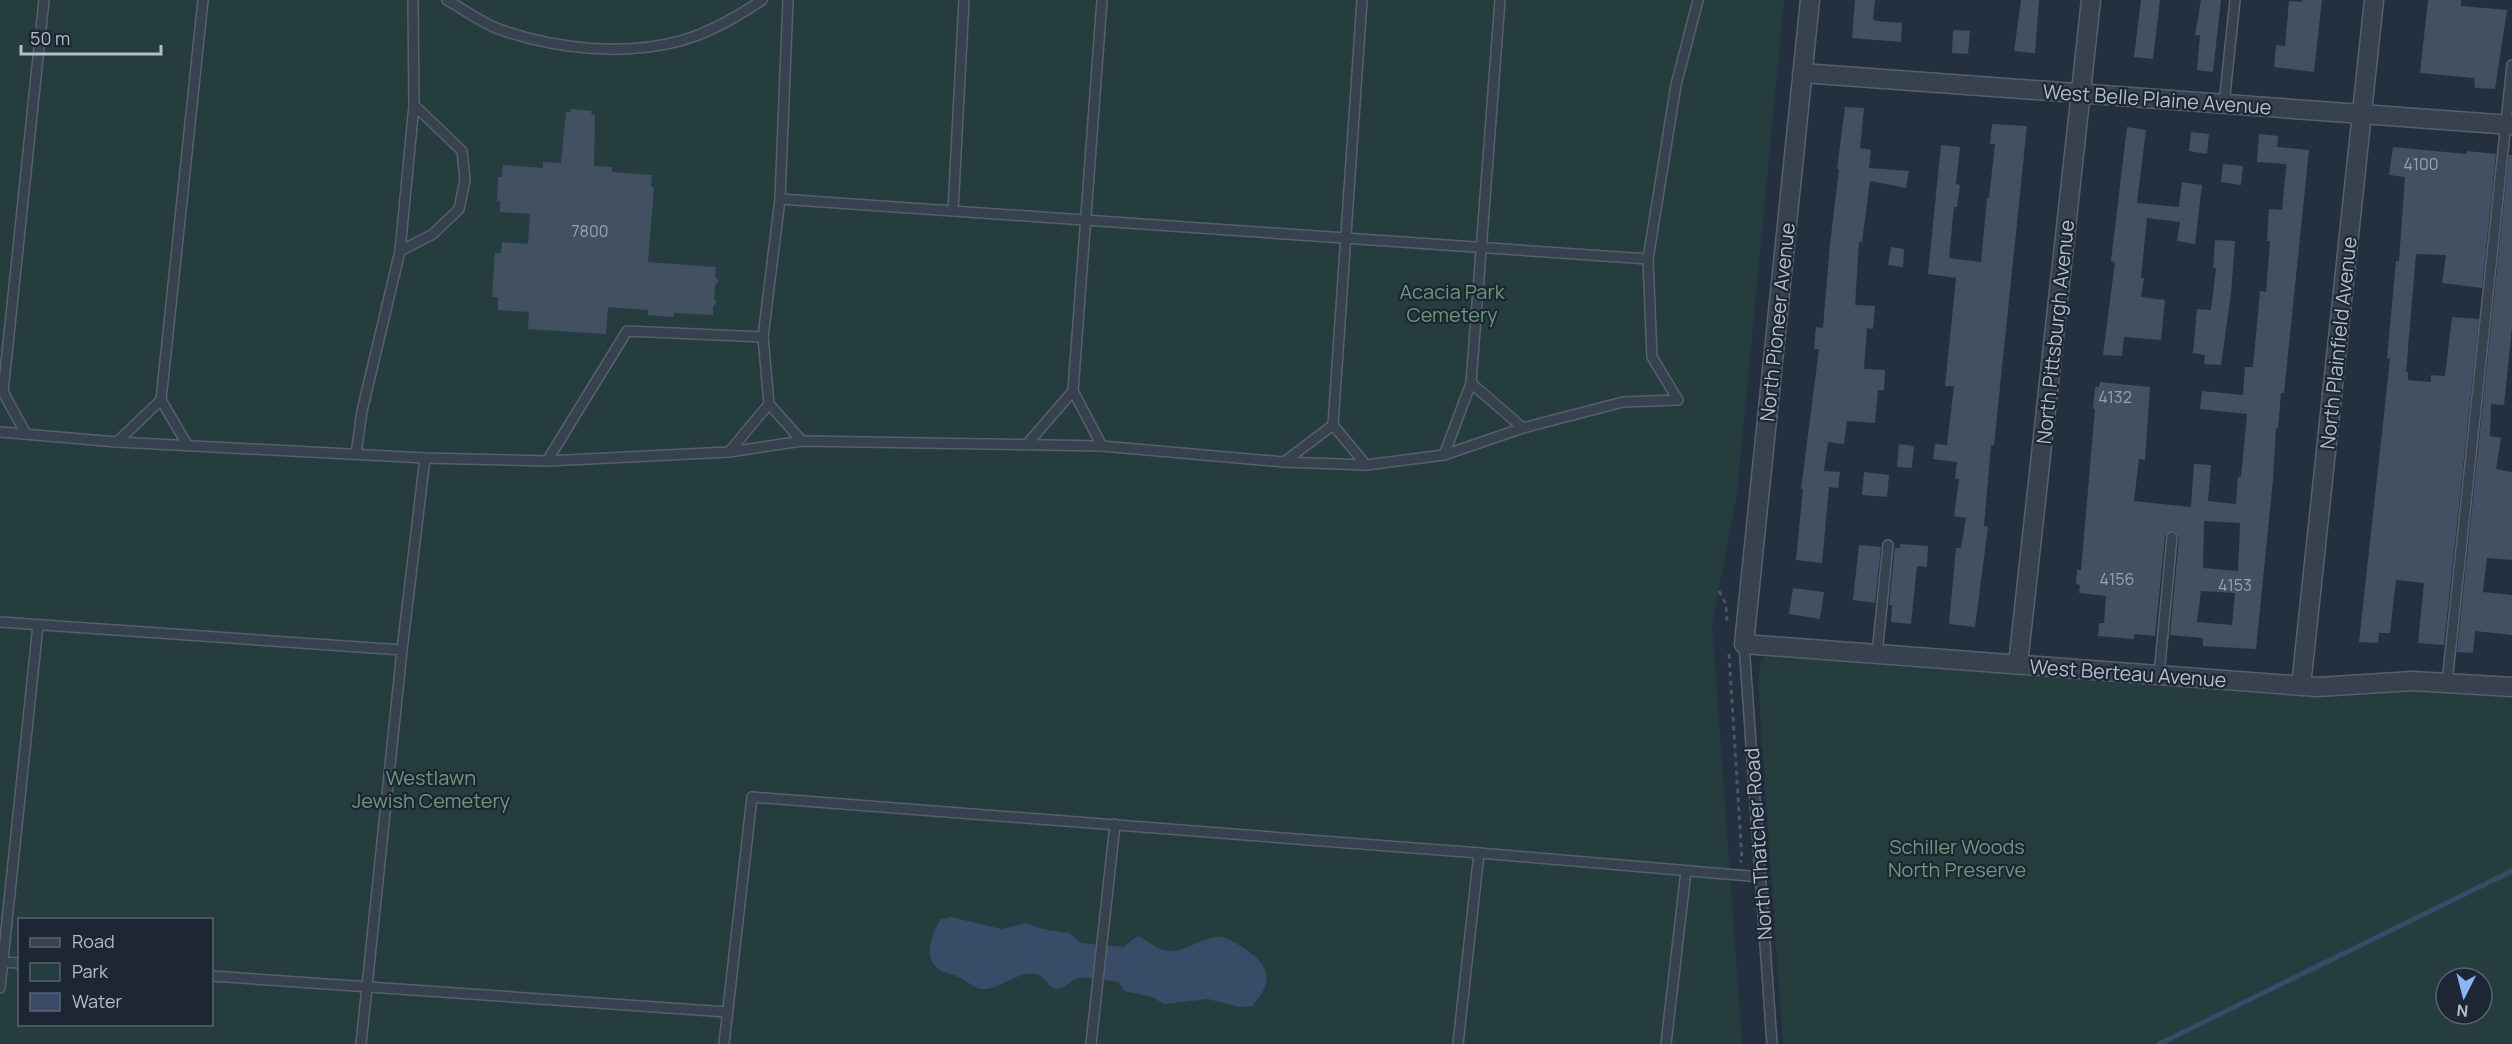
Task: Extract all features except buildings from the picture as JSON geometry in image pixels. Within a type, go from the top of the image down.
[{"type":"street","name":"North Pioneer Avenue","points":[[1736,648],[1810,0]]},
{"type":"street","name":"North Pittsburgh Avenue","points":[[2018,664],[2091,0]]},
{"type":"street","name":"North Plainfield Avenue","points":[[2301,686],[2374,0]]},
{"type":"street","name":"West Belle Plaine Avenue","points":[[1802,73],[2509,125]]},
{"type":"street","name":"West Berteau Avenue","points":[[1736,648],[1877,654],[2318,687],[2413,681],[2512,687]]},
{"type":"lane","points":[[26,434],[3,392],[44,0]]},
{"type":"lane","points":[[188,446],[161,400],[203,0]]},
{"type":"lane","points":[[356,454],[362,411],[400,250],[414,105],[413,0]]},
{"type":"lane","points":[[447,0],[501,31],[558,45],[620,50],[680,41],[738,16],[762,0]]},
{"type":"lane","points":[[788,0],[780,199],[763,337],[769,404],[802,441]]},
{"type":"lane","points":[[953,211],[964,0]]},
{"type":"lane","points":[[1102,0],[1073,391],[1102,446]]},
{"type":"lane","points":[[1362,0],[1333,425],[1366,465]]},
{"type":"lane","points":[[1444,455],[1471,383],[1500,0]]},
{"type":"lane","points":[[0,432],[188,446],[425,458],[547,461],[729,452],[802,441],[1102,446],[1284,462],[1366,465],[1444,455],[1523,428],[1623,402],[1678,400],[1652,357],[1648,259],[1676,86],[1698,0]]},
{"type":"lane","points":[[2224,104],[2235,0]]},
{"type":"lane","points":[[2446,683],[2509,125],[2512,64]]},
{"type":"lane","points":[[400,250],[433,234],[459,209],[465,180],[462,151],[414,105]]},
{"type":"lane","points":[[780,199],[1648,259]]},
{"type":"lane","points":[[547,461],[627,331],[763,337]]},
{"type":"lane","points":[[1471,383],[1523,428]]},
{"type":"lane","points":[[1028,443],[1073,391]]},
{"type":"lane","points":[[117,442],[161,400]]},
{"type":"lane","points":[[729,452],[769,404]]},
{"type":"lane","points":[[1284,462],[1333,425]]},
{"type":"lane","points":[[361,1044],[402,650],[425,458]]},
{"type":"lane","points":[[2159,675],[2172,537]]},
{"type":"lane","points":[[1877,654],[1888,545]]},
{"type":"lane","points":[[0,622],[402,650]]},
{"type":"lane","points":[[0,988],[38,625]]},
{"type":"lane","name":"North Thatcher Road","points":[[1736,648],[1761,877],[1772,1044]]},
{"type":"lane","points":[[724,1044],[752,797],[1761,877]]},
{"type":"lane","points":[[1091,1044],[1115,824]]},
{"type":"lane","points":[[1458,1044],[1479,853]]},
{"type":"lane","points":[[1666,1044],[1686,871]]},
{"type":"lane","points":[[1,962],[18,963]]},
{"type":"lane","points":[[213,976],[727,1012]]},
{"type":"path","points":[[1719,591],[1726,604],[1727,627]]},
{"type":"path","points":[[1728,874],[1742,860],[1736,648]]},
{"type":"green space","points":[[0,0],[1784,0],[1737,494],[1712,624],[1742,1044],[0,1044]]},
{"type":"green space","name":"Schiller Woods North Preserve","points":[[1766,655],[2320,698],[2419,691],[2512,697],[2512,1044],[1783,1044],[1758,681],[1761,660]]},
{"type":"water","points":[[951,917],[1001,929],[1026,923],[1042,929],[1069,933],[1081,943],[1123,947],[1138,936],[1167,951],[1179,950],[1210,938],[1223,937],[1251,953],[1263,966],[1267,980],[1260,997],[1252,1006],[1240,1007],[1208,999],[1164,1004],[1152,997],[1124,991],[1119,982],[1092,978],[1078,978],[1063,988],[1057,989],[1035,974],[1028,974],[995,987],[982,989],[941,971],[932,962],[930,950],[935,930],[941,919]]},
{"type":"waterway","points":[[2159,1044],[2512,871]]},
{"type":"park label","name":"Acacia Park Cemetery","points":[[1452,302]]},
{"type":"park label","name":"Westlawn Jewish Cemetery","points":[[431,788]]}]
